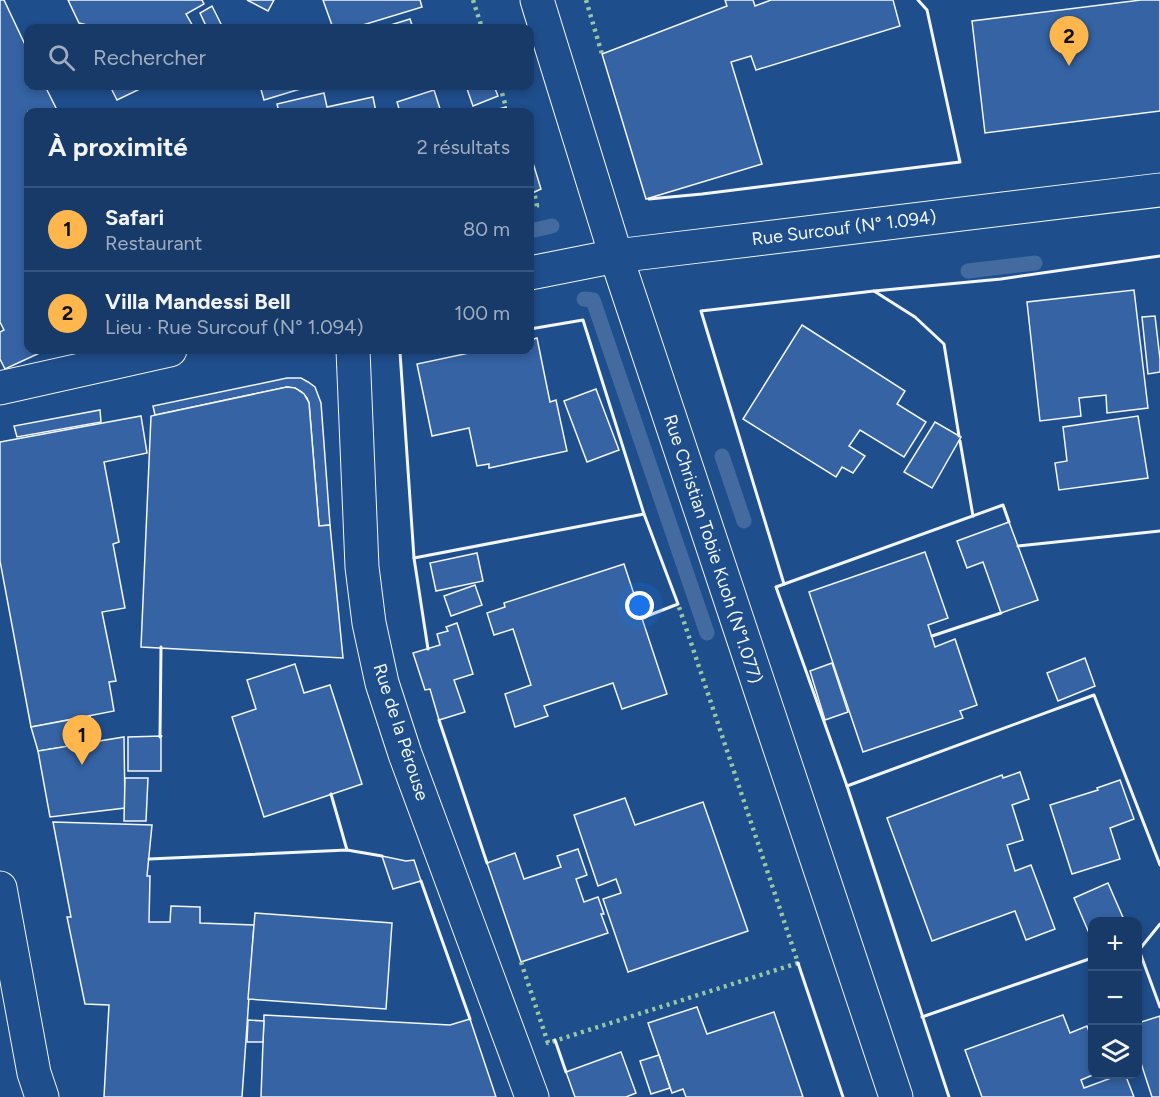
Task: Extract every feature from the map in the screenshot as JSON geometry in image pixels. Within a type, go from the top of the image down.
[{"type":"street","name":"Rue Christian Tobie Kuoh (N°1.077)","points":[[537,0],[616,256],[896,1097]]},
{"type":"street","name":"Rue Surcouf (N° 1.094)","points":[[534,272],[616,256],[1160,190]]},
{"type":"street","points":[[0,388],[152,354]]},
{"type":"street","name":"Rue de la Pérouse","points":[[353,354],[362,567],[369,623],[382,683],[405,754],[532,1097]]},
{"type":"street","points":[[0,888],[34,1072],[42,1097]]},
{"type":"building","points":[[0,0],[4,0],[24,42],[24,90],[47,90],[56,108],[24,108],[24,354],[37,354],[5,369],[0,359],[0,332],[4,330],[0,322]]},
{"type":"building","points":[[68,0],[202,0],[204,4],[186,14],[192,24],[79,23]]},
{"type":"building","points":[[247,0],[274,0],[268,11]]},
{"type":"building","points":[[323,0],[420,0],[422,7],[366,24],[332,24]]},
{"type":"building","points":[[725,0],[753,0],[755,6],[771,0],[893,0],[900,26],[756,70],[751,56],[731,62],[762,164],[646,199],[602,54],[727,6]]},
{"type":"building","points":[[1141,0],[1160,0],[1160,111],[985,133],[972,21]]},
{"type":"building","points":[[212,6],[221,24],[205,24],[200,13]]},
{"type":"building","points":[[410,19],[412,24],[394,24]]},
{"type":"building","points":[[112,90],[138,90],[117,100]]},
{"type":"building","points":[[261,90],[297,90],[264,100]]},
{"type":"building","points":[[434,90],[440,108],[399,108],[397,102]]},
{"type":"building","points":[[467,90],[496,90],[498,96],[473,106]]},
{"type":"building","points":[[324,93],[327,107],[373,97],[375,108],[278,108],[277,104]]},
{"type":"building","points":[[534,166],[541,189],[534,192]]},
{"type":"building","points":[[1134,290],[1148,408],[1107,413],[1106,395],[1079,398],[1081,416],[1040,421],[1027,302]]},
{"type":"building","points":[[1155,316],[1160,372],[1148,374],[1142,317]]},
{"type":"building","points":[[802,325],[905,391],[897,404],[926,422],[904,457],[860,430],[849,446],[865,456],[853,473],[842,467],[836,477],[743,419]]},
{"type":"building","points":[[537,338],[550,402],[556,400],[567,451],[489,468],[489,464],[477,466],[469,428],[432,436],[417,364],[464,354],[534,354],[534,339]]},
{"type":"building","points":[[287,378],[301,378],[315,387],[321,403],[330,525],[319,526],[309,403],[302,392],[287,387],[155,415],[153,406]]},
{"type":"building","points":[[287,387],[295,388],[304,394],[309,403],[319,526],[330,525],[343,658],[141,647],[151,416]]},
{"type":"building","points":[[596,389],[619,450],[587,462],[564,401]]},
{"type":"building","points":[[100,410],[101,422],[17,437],[14,426]]},
{"type":"building","points":[[141,416],[147,453],[104,462],[119,542],[113,544],[125,608],[102,612],[116,681],[109,682],[114,711],[31,727],[0,561],[0,442]]},
{"type":"building","points":[[1138,416],[1148,478],[1059,490],[1055,463],[1067,461],[1063,427]]},
{"type":"building","points":[[935,422],[961,437],[932,488],[904,472]]},
{"type":"building","points":[[1009,522],[1038,600],[1001,613],[983,562],[967,568],[957,541]]},
{"type":"building","points":[[925,552],[948,618],[928,625],[935,647],[955,639],[977,705],[960,711],[963,718],[863,752],[809,592]]},
{"type":"building","points":[[477,553],[483,581],[436,591],[430,563]]},
{"type":"building","points":[[624,564],[667,694],[622,709],[613,683],[544,706],[548,716],[515,727],[505,694],[531,685],[513,629],[494,635],[487,613],[505,607],[504,603]]},
{"type":"building","points":[[475,585],[482,605],[451,616],[444,596]]},
{"type":"building","points":[[457,623],[473,674],[454,680],[465,712],[439,720],[430,689],[425,690],[413,653],[440,645],[437,634],[448,631],[446,627]]},
{"type":"building","points":[[1085,658],[1095,686],[1058,701],[1047,673]]},
{"type":"building","points":[[832,663],[848,712],[825,720],[810,671]]},
{"type":"building","points":[[295,664],[304,693],[330,685],[362,784],[264,817],[232,717],[256,709],[247,680]]},
{"type":"building","points":[[90,716],[96,742],[38,751],[31,727]]},
{"type":"building","points":[[161,736],[161,771],[128,771],[128,737]]},
{"type":"building","points":[[124,737],[125,808],[50,817],[38,751]]},
{"type":"building","points":[[1020,772],[1029,799],[1012,805],[1023,840],[1007,845],[1015,871],[1031,865],[1055,929],[1026,940],[1015,911],[932,941],[887,818],[1002,775],[1003,778]]},
{"type":"building","points":[[125,778],[148,778],[146,821],[124,821]]},
{"type":"building","points":[[1120,780],[1134,819],[1110,828],[1120,859],[1072,874],[1050,805],[1098,790],[1097,788]]},
{"type":"building","points":[[625,798],[635,825],[703,802],[748,931],[628,972],[603,899],[621,893],[616,879],[598,886],[574,815]]},
{"type":"building","points":[[53,822],[152,825],[147,876],[150,876],[149,922],[170,922],[171,906],[200,907],[200,923],[254,925],[242,1097],[104,1097],[109,1005],[85,1004],[67,917],[71,917]]},
{"type":"building","points":[[578,849],[587,875],[576,879],[584,902],[598,897],[608,933],[521,962],[487,863],[515,853],[524,879],[561,867],[557,856]]},
{"type":"building","points":[[382,856],[406,861],[414,860],[421,881],[393,889]]},
{"type":"building","points":[[1108,883],[1123,917],[1088,917],[1088,931],[1074,898]]},
{"type":"building","points":[[255,913],[392,923],[386,1009],[248,999]]},
{"type":"building","points":[[697,1007],[707,1034],[774,1012],[803,1097],[686,1097],[683,1089],[672,1093],[648,1023]]},
{"type":"building","points":[[264,1015],[450,1025],[470,1019],[496,1097],[261,1097]]},
{"type":"building","points":[[1063,1015],[1070,1033],[1087,1026],[1088,1029],[1088,1077],[1081,1080],[1084,1088],[1108,1079],[1127,1079],[1134,1097],[982,1097],[965,1050]]},
{"type":"building","points":[[1160,1016],[1160,1097],[1152,1097],[1142,1066],[1142,1022]]},
{"type":"building","points":[[248,1020],[264,1021],[263,1042],[247,1042]]},
{"type":"building","points":[[621,1052],[636,1093],[626,1097],[575,1097],[566,1072]]},
{"type":"building","points":[[659,1055],[670,1088],[651,1094],[640,1061]]},
{"type":"waterway","points":[[534,230],[552,226]]},
{"type":"waterway","points":[[968,271],[1035,263]]},
{"type":"waterway","points":[[584,299],[593,300],[707,633]]},
{"type":"waterway","points":[[722,456],[744,521]]},
{"type":"hedge","points":[[473,0],[481,24]]},
{"type":"hedge","points":[[586,0],[602,54]]},
{"type":"hedge","points":[[501,90],[506,107]]},
{"type":"hedge","points":[[534,192],[537,206],[534,207]]},
{"type":"hedge","points":[[521,962],[548,1043],[798,963],[678,604]]},
{"type":"wall","points":[[649,199],[960,162],[927,10],[918,0]]},
{"type":"wall","points":[[784,584],[701,311],[1001,279],[1160,256]]},
{"type":"wall","points":[[874,291],[915,317],[944,344],[959,436]]},
{"type":"wall","points":[[534,328],[583,320],[644,514],[678,604],[642,618]]},
{"type":"wall","points":[[400,354],[414,558],[428,649]]},
{"type":"wall","points":[[960,441],[973,516]]},
{"type":"wall","points":[[949,1097],[847,786],[776,587],[1003,505],[1009,522]]},
{"type":"wall","points":[[414,558],[644,514]]},
{"type":"wall","points":[[1018,546],[1160,531]]},
{"type":"wall","points":[[932,636],[1001,613]]},
{"type":"wall","points":[[161,647],[161,736]]},
{"type":"wall","points":[[847,786],[1094,695],[1160,865]]},
{"type":"wall","points":[[439,720],[487,863]]},
{"type":"wall","points":[[331,794],[347,850]]},
{"type":"wall","points":[[149,859],[347,850],[382,856]]},
{"type":"wall","points":[[421,881],[470,1019]]},
{"type":"wall","points":[[1160,924],[1139,950],[1160,1007]]},
{"type":"wall","points":[[922,1017],[1088,959]]},
{"type":"wall","points":[[798,963],[843,1097]]},
{"type":"wall","points":[[555,1040],[566,1072]]},
{"type":"place","name":"Villa Mandessi Bell","points":[[1069,66]]},
{"type":"place","name":"Safari","points":[[82,765]]}]
